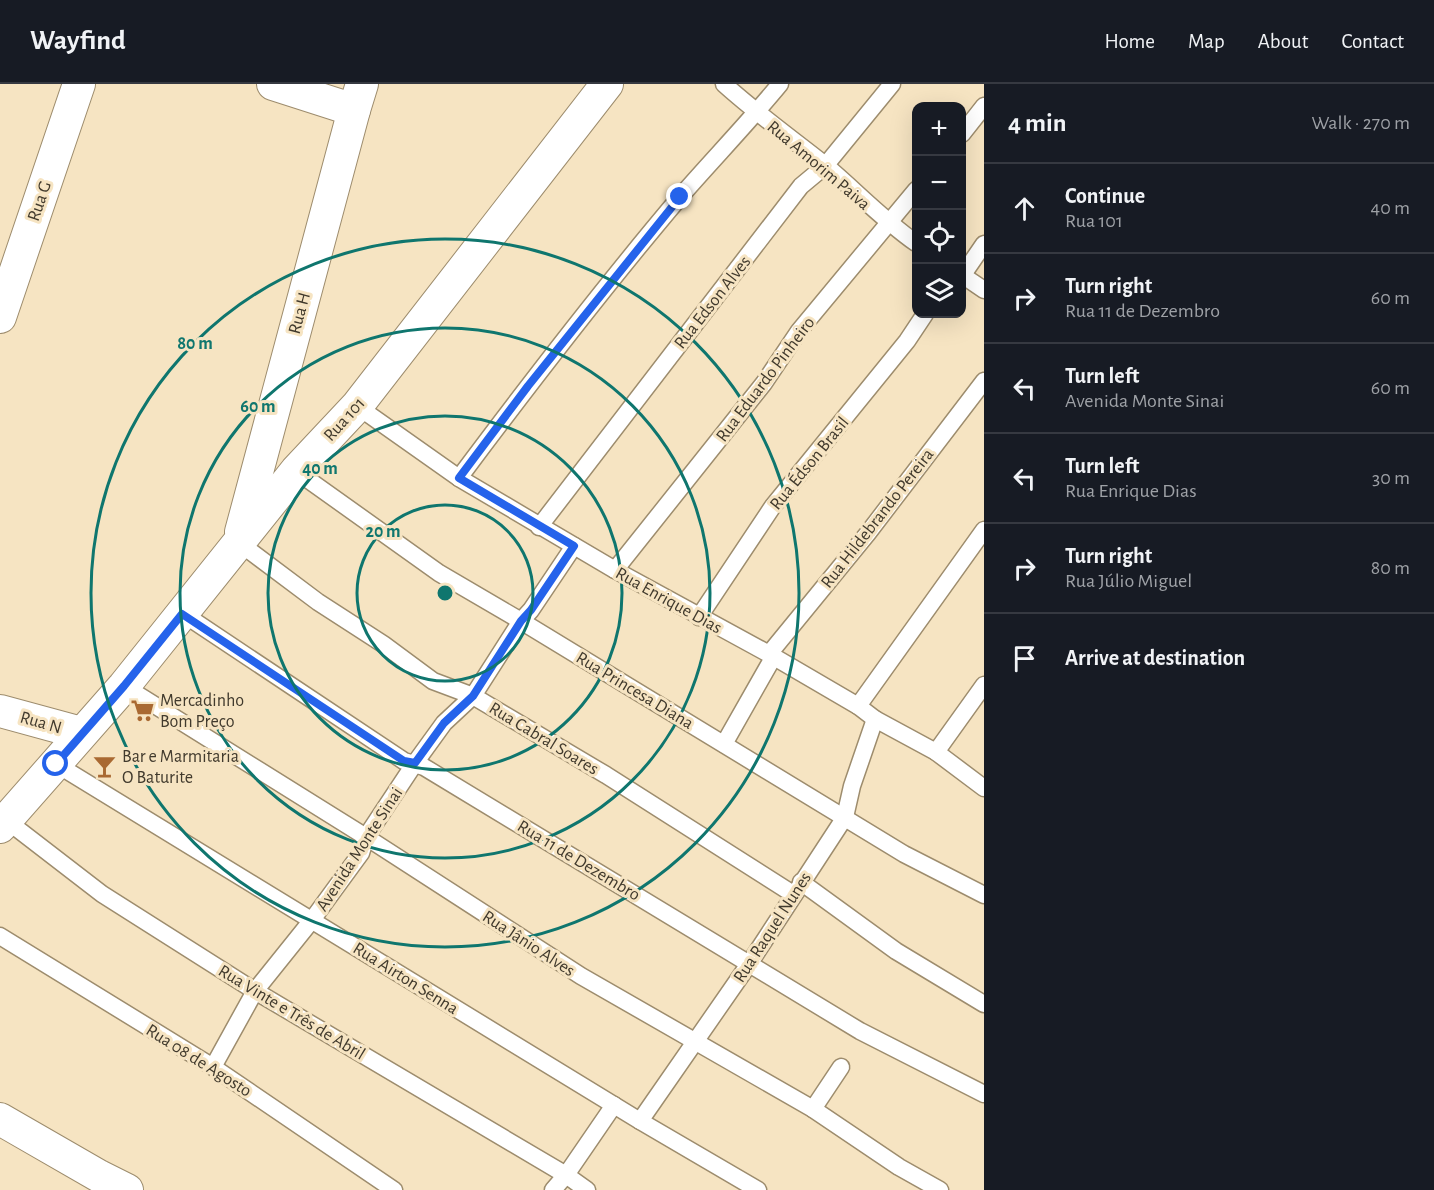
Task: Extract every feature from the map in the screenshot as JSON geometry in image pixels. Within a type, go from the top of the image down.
[{"type":"street","name":"Rua G","points":[[0,317],[79,84]]},
{"type":"street","points":[[273,84],[358,97]]},
{"type":"street","name":"Rua 101","points":[[3,824],[124,686],[296,471],[357,406],[607,84]]},
{"type":"street","name":"Rua H","points":[[238,542],[358,97]]},
{"type":"street","name":"Rua N","points":[[0,711],[81,733]]},
{"type":"street","points":[[0,1119],[127,1190]]},
{"type":"lane","name":"Rua Amorim Paiva","points":[[724,84],[756,113],[825,166],[889,224],[912,240]]},
{"type":"lane","points":[[459,478],[528,386],[680,197],[780,84]]},
{"type":"lane","name":"Rua Edson Alves","points":[[539,527],[801,186],[825,166],[892,84]]},
{"type":"lane","points":[[966,129],[984,106]]},
{"type":"lane","name":"Rua Eduardo Pinheiro","points":[[615,570],[765,382],[799,331],[912,195]]},
{"type":"lane","points":[[966,269],[984,244]]},
{"type":"lane","points":[[966,278],[984,290]]},
{"type":"lane","name":"Rua Édson Brasil","points":[[699,617],[773,506],[922,318]]},
{"type":"lane","name":"Rua Hildebrando Pereira","points":[[724,744],[771,655],[984,381]]},
{"type":"lane","name":"Rua Enrique Dias","points":[[357,406],[459,478],[539,527],[771,655],[858,706],[875,719],[936,752],[984,788]]},
{"type":"lane","name":"Rua Princesa Diana","points":[[296,471],[439,573],[904,854],[984,895]]},
{"type":"lane","points":[[858,706],[984,530]]},
{"type":"lane","name":"Rua Cabral Soares","points":[[238,542],[318,602],[383,644],[433,681],[473,696],[797,888],[984,1004]]},
{"type":"lane","name":"Avenida Monte Sinai","points":[[213,1067],[255,991],[312,920],[361,853],[366,837],[415,763],[444,723],[473,696],[521,621],[531,610],[574,546]]},
{"type":"lane","name":"Rua 11 de Dezembro","points":[[182,614],[404,761],[424,767],[860,1031],[984,1094]]},
{"type":"lane","points":[[936,752],[984,685]]},
{"type":"lane","name":"Rua Jânio Alves","points":[[124,686],[366,837],[581,976],[813,1108],[899,1167],[940,1190]]},
{"type":"lane","name":"Rua Raquel Nunes","points":[[640,1121],[749,964],[845,818],[852,786],[875,719]]},
{"type":"lane","name":"Rua Airton Senna","points":[[56,764],[640,1121],[758,1190]]},
{"type":"lane","name":"Rua Vinte e Três de Abril","points":[[3,824],[102,894],[255,991],[566,1174],[587,1190]]},
{"type":"lane","name":"Rua 08 de Agosto","points":[[0,936],[213,1067],[394,1190]]},
{"type":"lane","points":[[813,1108],[841,1067]]},
{"type":"lane","points":[[553,1190],[614,1105]]},
{"type":"place","name":"Mercadinho Bom Preço","points":[[142,710]]},
{"type":"place","name":"Bar e Marmitaria O Baturite","points":[[104,766]]},
{"type":"route","points":[[56,764],[124,686],[182,614],[404,761],[415,763],[444,723],[473,696],[521,621],[531,610],[574,546],[459,478],[528,386],[680,197]]}]
